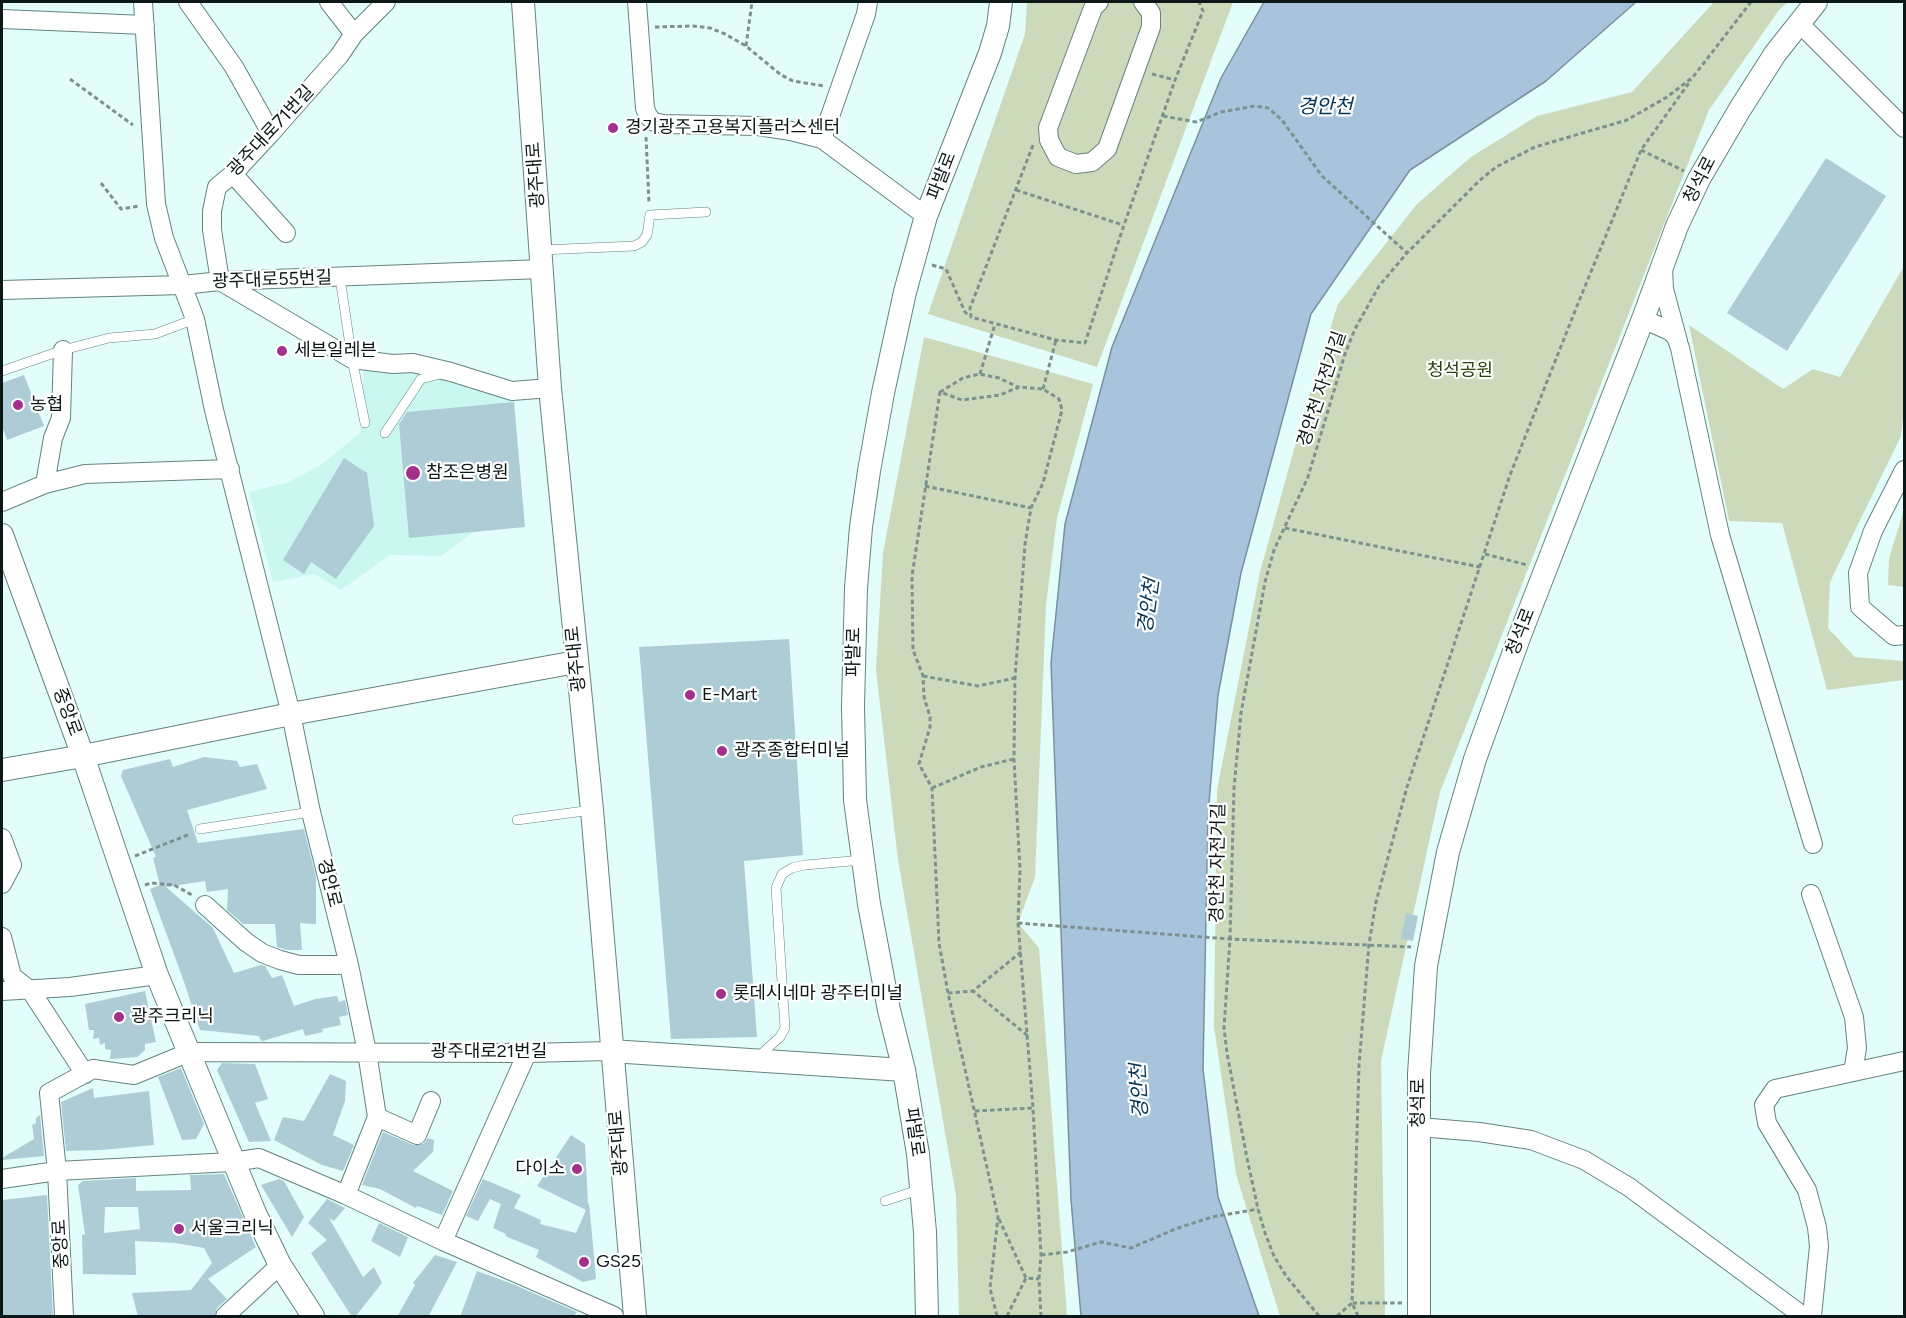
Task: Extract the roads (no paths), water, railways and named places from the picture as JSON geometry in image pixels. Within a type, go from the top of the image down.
[{"type":"street","name":"경안로","points":[[143,2],[156,204],[164,238],[195,319],[214,410],[291,714],[311,812],[349,965],[367,1052]]},
{"type":"street","points":[[188,2],[234,68],[271,133]]},
{"type":"street","points":[[329,2],[354,34]]},
{"type":"street","name":"광주대로71번길","points":[[220,281],[212,230],[213,204],[217,187],[233,174],[271,133],[339,56],[354,34],[386,2]]},
{"type":"street","name":"광주대로","points":[[523,2],[550,388],[592,810],[635,1317]]},
{"type":"street","points":[[637,2],[645,108],[648,116],[654,122],[758,126],[822,139],[926,216]]},
{"type":"street","points":[[822,139],[866,14],[868,2]]},
{"type":"street","name":"파발로","points":[[927,1317],[925,1232],[918,1154],[904,1070],[889,1010],[869,904],[855,800],[853,646],[856,588],[861,527],[883,393],[914,260],[926,216],[990,53],[1002,2]]},
{"type":"street","points":[[1099,2],[1093,8],[1048,128],[1049,140],[1058,157],[1076,164],[1092,162],[1107,149],[1151,27],[1151,13],[1143,2]]},
{"type":"street","name":"청석로","points":[[1419,1310],[1420,1035],[1428,948],[1448,852],[1476,759],[1545,570],[1677,226],[1699,179],[1740,109],[1799,22],[1816,2]]},
{"type":"street","points":[[2,19],[145,25]]},
{"type":"street","points":[[1799,22],[1905,128]]},
{"type":"street","points":[[233,174],[286,233]]},
{"type":"street","name":"광주대로55번길","points":[[2,290],[340,278],[542,259]]},
{"type":"street","points":[[1663,264],[1664,289],[1680,348],[1720,535],[1813,844]]},
{"type":"street","points":[[220,281],[352,359],[393,364],[414,363],[512,391],[550,388]]},
{"type":"street","points":[[1643,319],[1670,331],[1676,337],[1680,348]]},
{"type":"street","points":[[45,484],[53,438],[61,418],[63,350]]},
{"type":"street","points":[[2,502],[45,484],[85,474],[230,469]]},
{"type":"street","points":[[1905,470],[1873,531],[1858,573],[1860,608],[1894,636],[1905,635]]},
{"type":"street","name":"중앙로","points":[[2,536],[83,756],[157,975],[190,1052],[232,1162],[280,1265],[313,1317]]},
{"type":"street","points":[[7,764],[83,756],[291,714],[576,662]]},
{"type":"street","points":[[2,838],[12,865],[2,884]]},
{"type":"street","points":[[1811,894],[1854,1017],[1857,1048],[1853,1072]]},
{"type":"street","points":[[205,905],[261,953],[299,965],[349,965]]},
{"type":"street","points":[[2,937],[12,976],[31,991],[85,1074],[93,1069],[134,1075],[190,1052]]},
{"type":"street","points":[[2,991],[31,991],[157,975]]},
{"type":"street","points":[[611,1051],[904,1070]]},
{"type":"street","name":"광주대로21번길","points":[[190,1052],[528,1053],[611,1051]]},
{"type":"street","points":[[346,1195],[377,1118],[367,1052]]},
{"type":"street","points":[[443,1241],[528,1053]]},
{"type":"street","points":[[1812,1317],[1819,1246],[1817,1227],[1807,1190],[1767,1123],[1764,1105],[1775,1089],[1853,1072],[1902,1065]]},
{"type":"street","name":"중앙로","points":[[64,1317],[57,1171],[49,1093],[85,1074]]},
{"type":"street","points":[[377,1118],[417,1135],[431,1101]]},
{"type":"street","points":[[1419,1127],[1479,1132],[1531,1140],[1584,1160],[1629,1187],[1803,1317]]},
{"type":"street","points":[[2,1179],[57,1171],[232,1162],[259,1158],[346,1195],[592,1312],[614,1317]]},
{"type":"street","points":[[225,1317],[280,1265]]},
{"type":"lane","points":[[542,259],[634,246],[642,242],[647,235],[650,215],[706,212]]},
{"type":"lane","points":[[340,278],[352,359],[365,423]]},
{"type":"lane","points":[[2,371],[63,350],[109,338],[155,334],[195,319]]},
{"type":"lane","points":[[386,433],[421,379],[451,372]]},
{"type":"lane","points":[[517,820],[592,810]]},
{"type":"lane","points":[[200,830],[311,812]]},
{"type":"lane","points":[[755,1060],[771,1046],[785,1028],[776,888],[782,874],[792,868],[806,865],[863,860]]},
{"type":"lane","points":[[885,1201],[921,1188]]},
{"type":"water","name":"경안천","points":[[1264,2],[1636,2],[1546,81],[1410,170],[1311,314],[1241,573],[1218,695],[1208,815],[1203,1069],[1218,1197],[1259,1316],[1081,1316],[1071,1200],[1051,663],[1065,524],[1112,347],[1221,78]]},
{"type":"place","name":"경기광주고용복지플러스센터","points":[[613,128]]},
{"type":"place","name":"세븐일레븐","points":[[282,351]]},
{"type":"place","name":"농협","points":[[18,405]]},
{"type":"place","name":"참조은병원","points":[[413,473]]},
{"type":"place","name":"E-Mart","points":[[690,695]]},
{"type":"place","name":"광주종합터미널","points":[[722,751]]},
{"type":"place","name":"롯데시네마 광주터미널","points":[[721,994]]},
{"type":"place","name":"광주크리닉","points":[[119,1017]]},
{"type":"place","name":"다이소","points":[[577,1169]]},
{"type":"place","name":"서울크리닉","points":[[179,1229]]},
{"type":"place","name":"GS25","points":[[584,1262]]},
{"type":"park label","name":"청석공원","points":[[1460,371]]}]
